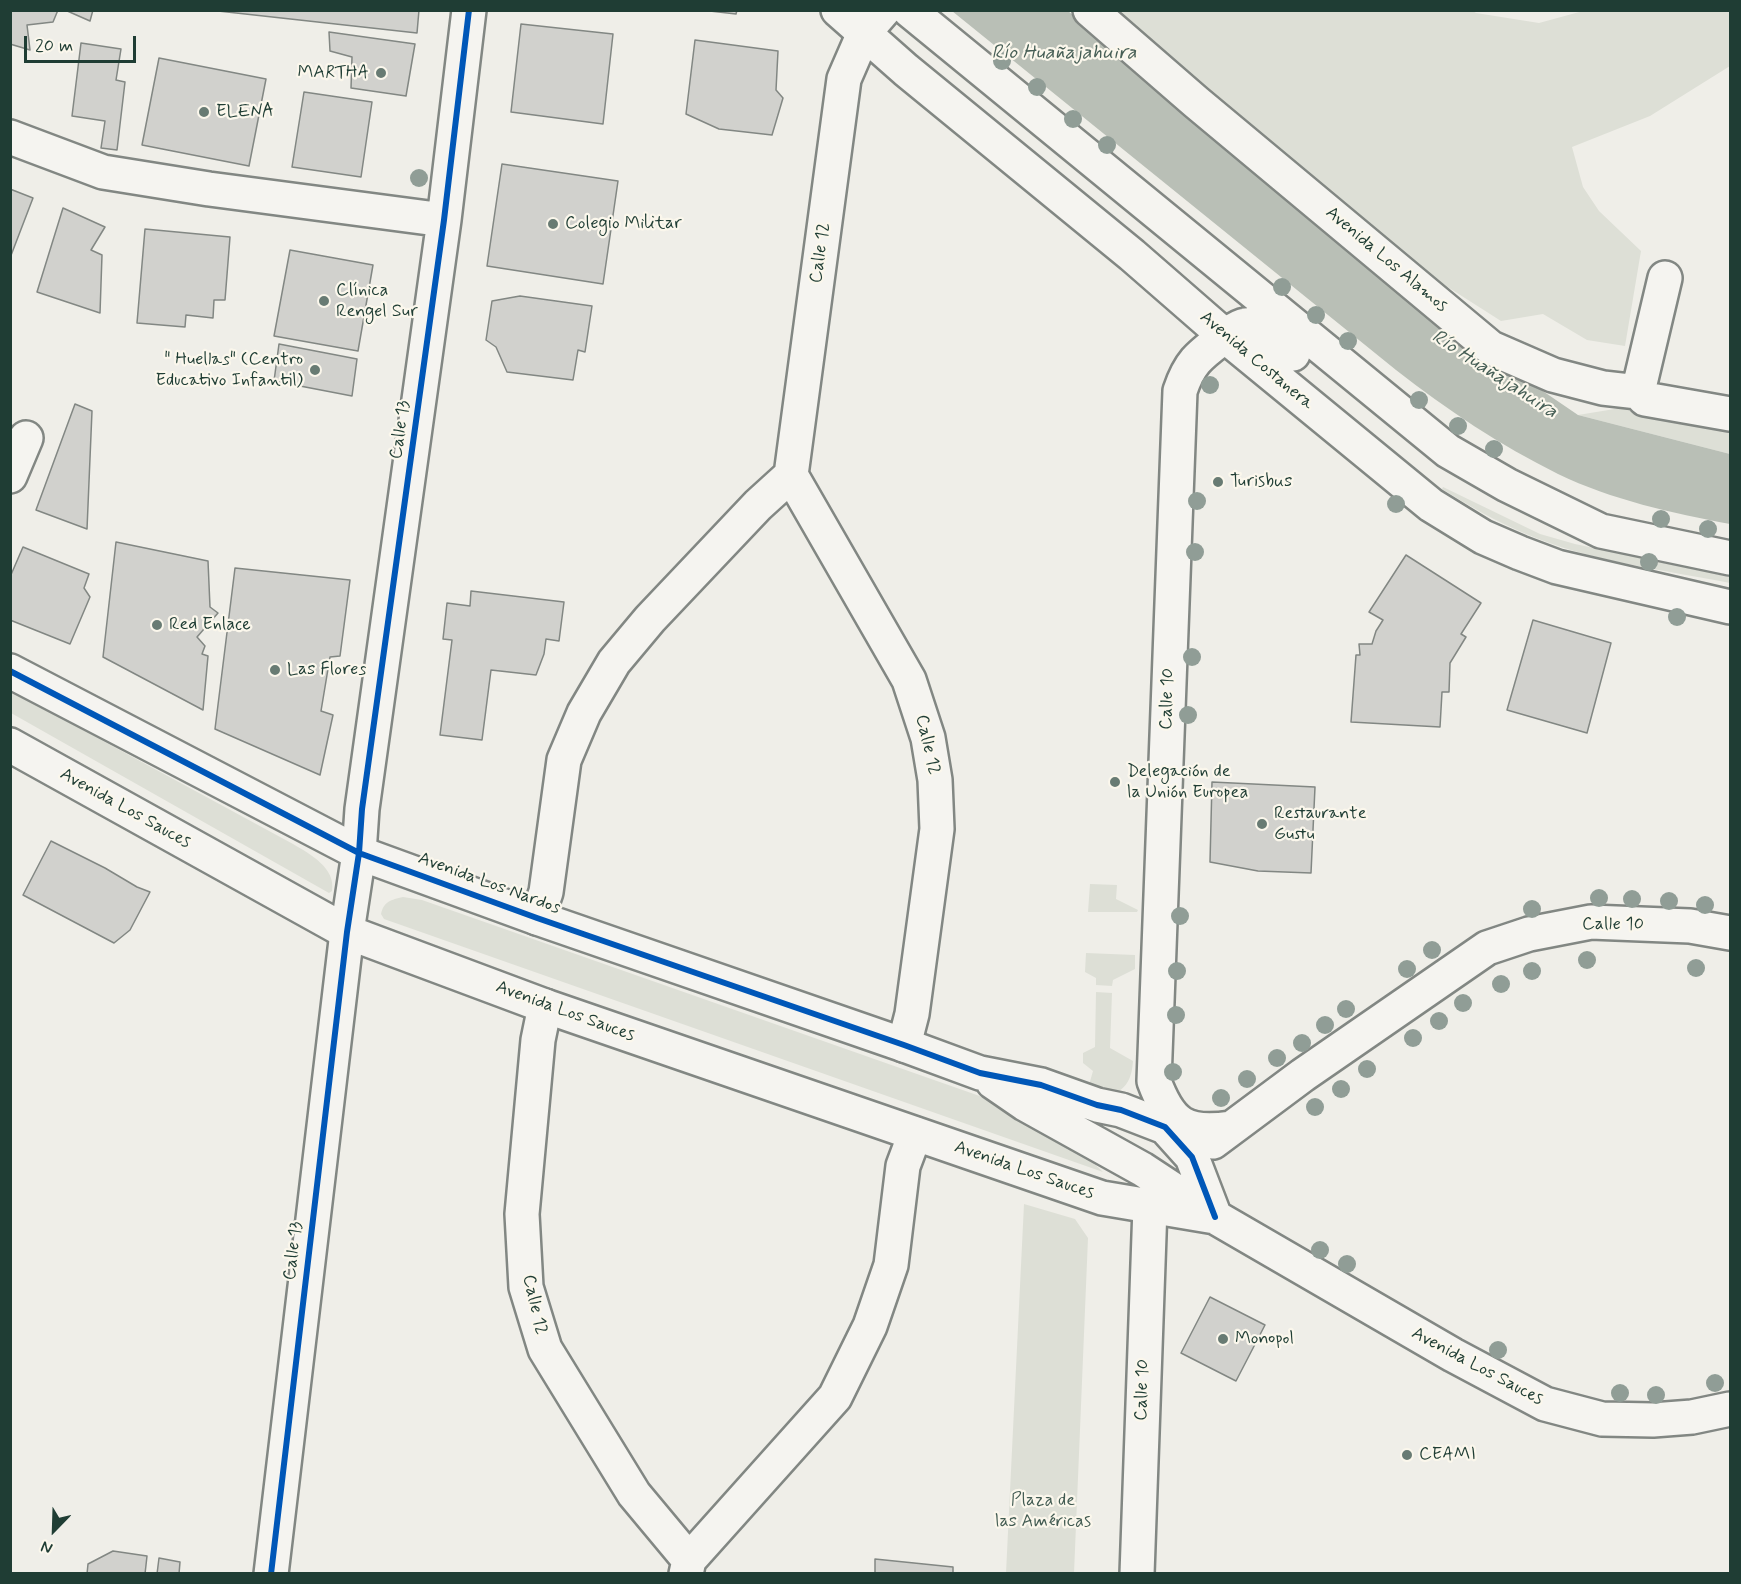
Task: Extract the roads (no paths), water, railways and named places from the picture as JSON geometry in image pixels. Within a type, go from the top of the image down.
[{"type":"street","name":"Calle 13","points":[[271,1574],[346,932],[359,853],[362,809],[444,220],[469,10]]},
{"type":"street","name":"Avenida Costanera","points":[[838,10],[874,22],[1225,336],[1431,505],[1475,532],[1557,567],[1731,607]]},
{"type":"street","points":[[909,10],[1448,451],[1507,485],[1601,531],[1731,558]]},
{"type":"street","name":"Avenida Los Alamos","points":[[1090,10],[1196,102],[1491,348],[1553,375],[1604,388],[1638,392],[1645,399],[1731,414]]},
{"type":"street","name":"Calle 12","points":[[874,22],[844,79],[791,476],[909,680],[928,738],[935,780],[937,829],[912,1014],[904,1045]]},
{"type":"street","points":[[10,137],[103,172],[209,189],[444,220]]},
{"type":"street","points":[[1638,392],[1665,278]]},
{"type":"street","name":"Calle 10","points":[[1154,1081],[1180,391],[1186,372],[1200,355],[1242,325],[1250,324],[1260,327],[1429,465],[1472,490],[1517,510],[1561,526],[1601,531]]},
{"type":"street","points":[[10,476],[26,438]]},
{"type":"street","points":[[537,918],[546,892],[564,760],[584,713],[614,662],[650,619],[758,505],[791,476]]},
{"type":"street","name":"Avenida Los Nardos","points":[[10,671],[359,853],[537,918],[980,1073]]},
{"type":"street","name":"Avenida Los Sauces","points":[[10,745],[346,932],[545,1006],[1102,1197],[1154,1187],[1215,1217],[1453,1355],[1545,1404],[1602,1419],[1653,1420],[1692,1417],[1731,1409]]},
{"type":"street","name":"Calle 10","points":[[1137,1574],[1154,1187],[1303,1075],[1487,948],[1529,933],[1591,921],[1690,926],[1731,933]]},
{"type":"street","name":"Calle 12","points":[[545,1006],[538,1040],[522,1214],[526,1287],[545,1349],[634,1494],[688,1567],[835,1397],[870,1326],[891,1265],[903,1166],[915,1134]]},
{"type":"street","points":[[980,1073],[1041,1086],[1097,1105],[1121,1110],[1165,1127],[1192,1157],[1215,1217]]},
{"type":"street","points":[[980,1073],[1154,1187]]},
{"type":"street","points":[[1121,1110],[1141,1097],[1154,1081]]},
{"type":"street","points":[[1154,1081],[1162,1102],[1173,1119],[1192,1129],[1212,1131],[1232,1128]]},
{"type":"water","name":"Río Huañajahuira","points":[[952,11],[1068,11],[1440,321],[1578,415],[1730,454],[1730,524],[1664,510],[1579,483],[1536,463],[1474,426],[1396,370]]},
{"type":"place","name":"MARTHA","points":[[381,73]]},
{"type":"place","name":"ELENA","points":[[204,112]]},
{"type":"place","name":"Colegio Militar","points":[[553,224]]},
{"type":"place","name":"Clínica Rengel Sur","points":[[324,301]]},
{"type":"place","name":"\" Huellas\" (Centro Educativo Infantil)","points":[[315,370]]},
{"type":"place","name":"Turisbus","points":[[1218,482]]},
{"type":"place","name":"Red Enlace","points":[[157,625]]},
{"type":"place","name":"Las Flores","points":[[275,670]]},
{"type":"place","name":"Delegación de la Unión Europea","points":[[1115,782]]},
{"type":"place","name":"Restaurante Gustu","points":[[1262,824]]},
{"type":"place","name":"Monopol","points":[[1223,1339]]},
{"type":"place","name":"CEAMI","points":[[1407,1455]]},
{"type":"park label","name":"Plaza de las Américas","points":[[1043,1511]]}]
